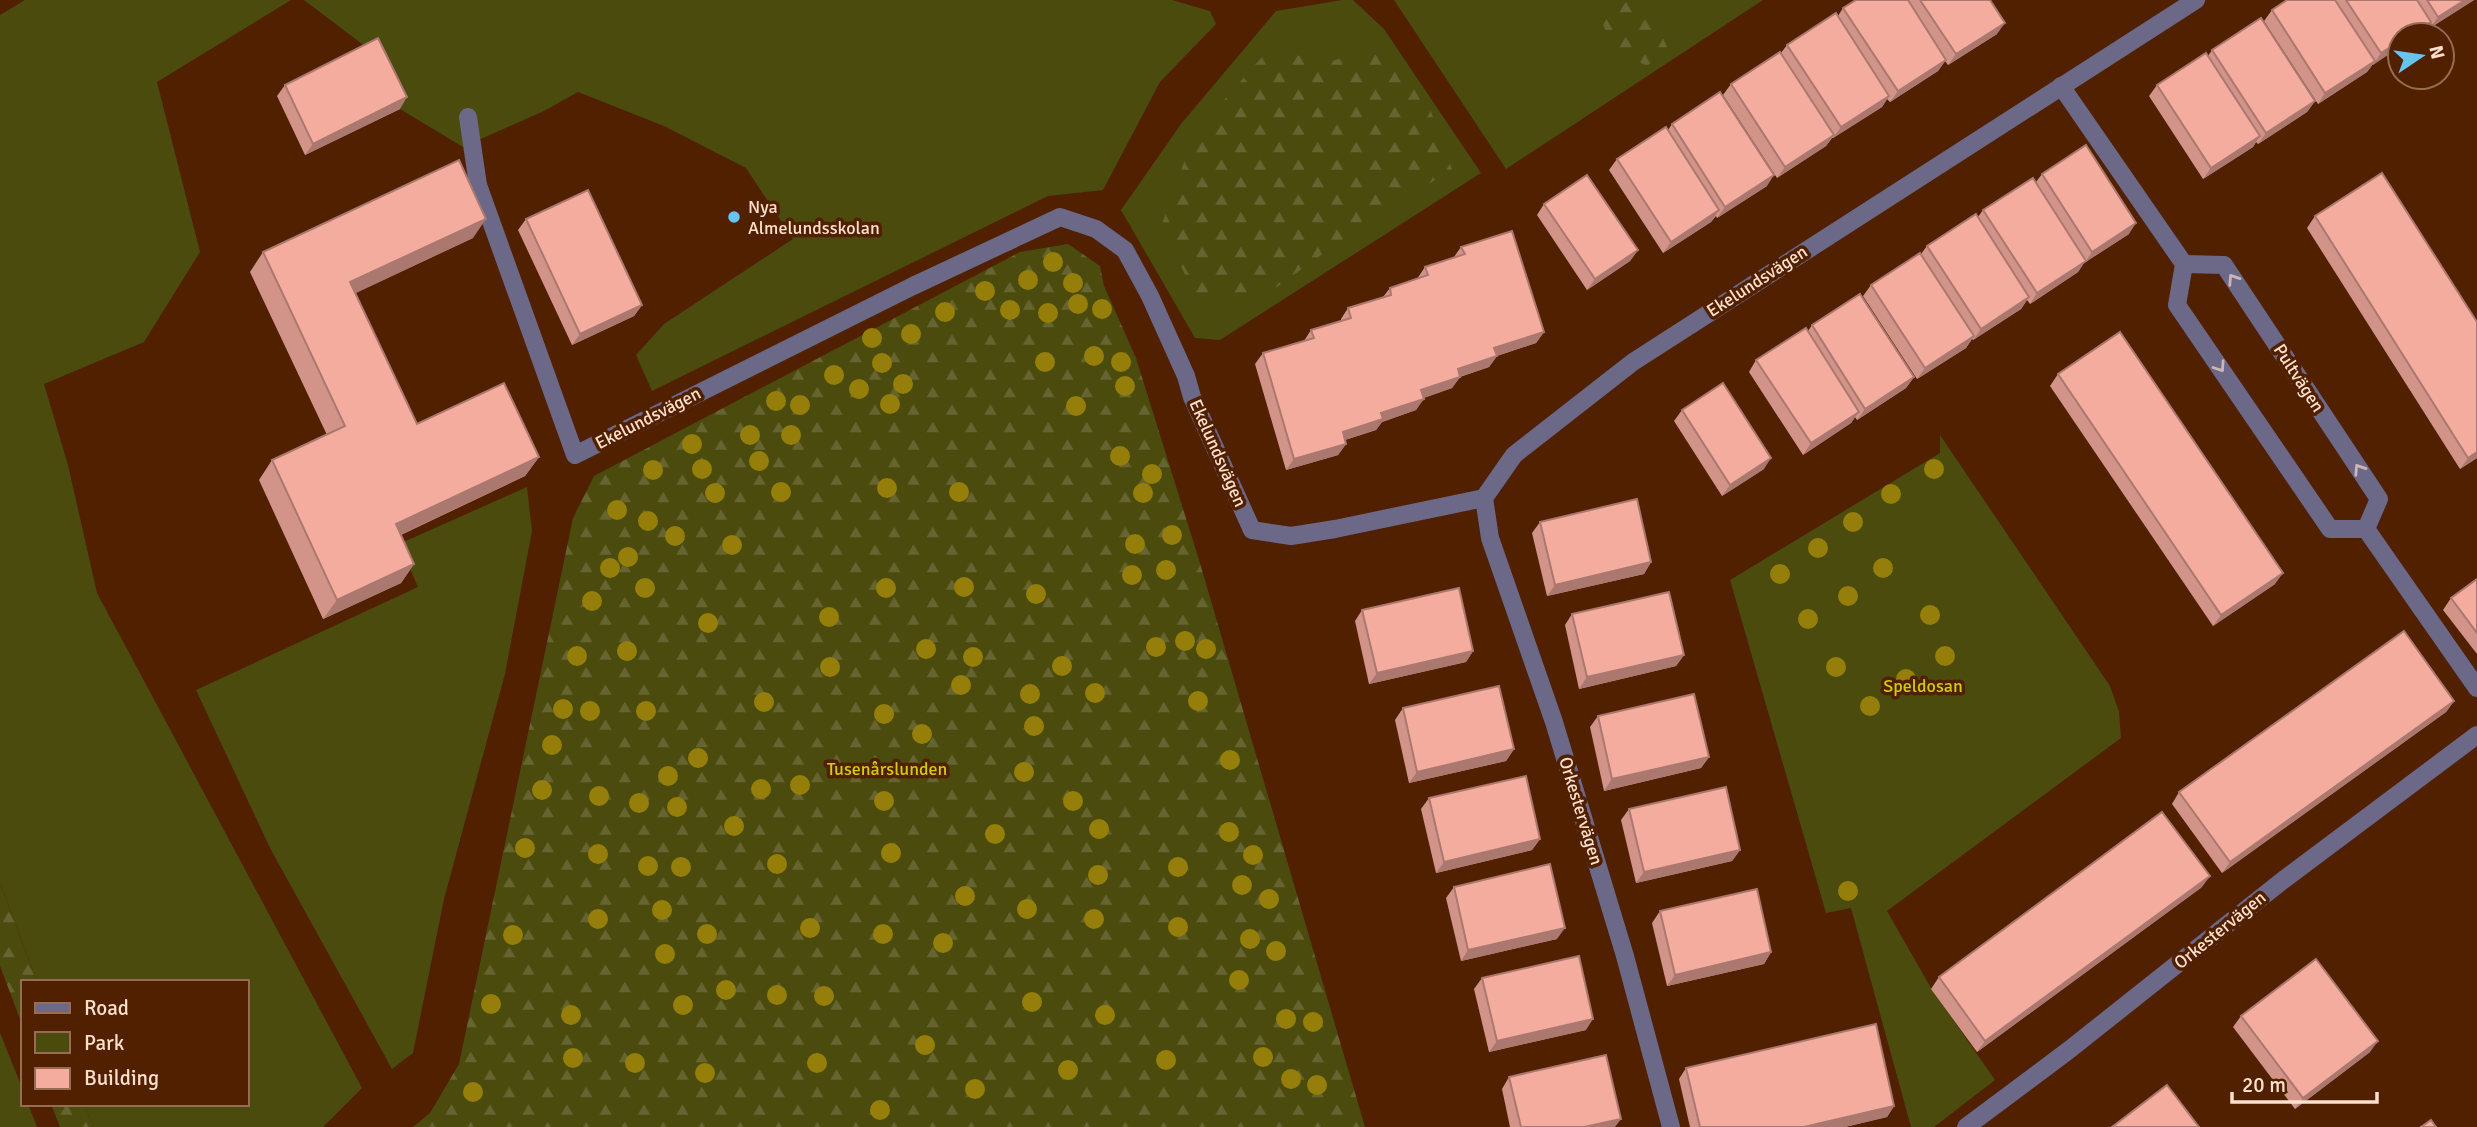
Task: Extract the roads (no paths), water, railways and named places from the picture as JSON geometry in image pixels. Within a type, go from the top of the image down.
[{"type":"street","name":"Ekelundsvägen","points":[[468,117],[478,185],[575,455],[913,286],[1060,217],[1096,229],[1125,250],[1150,296],[1252,530],[1291,536],[1483,498],[1514,454],[1633,362],[2196,0]]},
{"type":"street","points":[[2061,86],[2184,264],[2177,304],[2330,530],[2366,528],[2477,688]]},
{"type":"street","name":"Pultvägen","points":[[2184,264],[2224,265],[2379,499],[2366,528]]},
{"type":"street","name":"Orkestervägen","points":[[1483,498],[1490,538],[1562,748],[1625,956],[1671,1127]]},
{"type":"street","name":"Orkestervägen","points":[[1966,1127],[2282,881],[2477,735]]},
{"type":"place","name":"Nya Almelundsskolan","points":[[734,217]]},
{"type":"park label","name":"Speldosan","points":[[1923,686]]},
{"type":"park label","name":"Tusenårslunden","points":[[887,769]]}]
